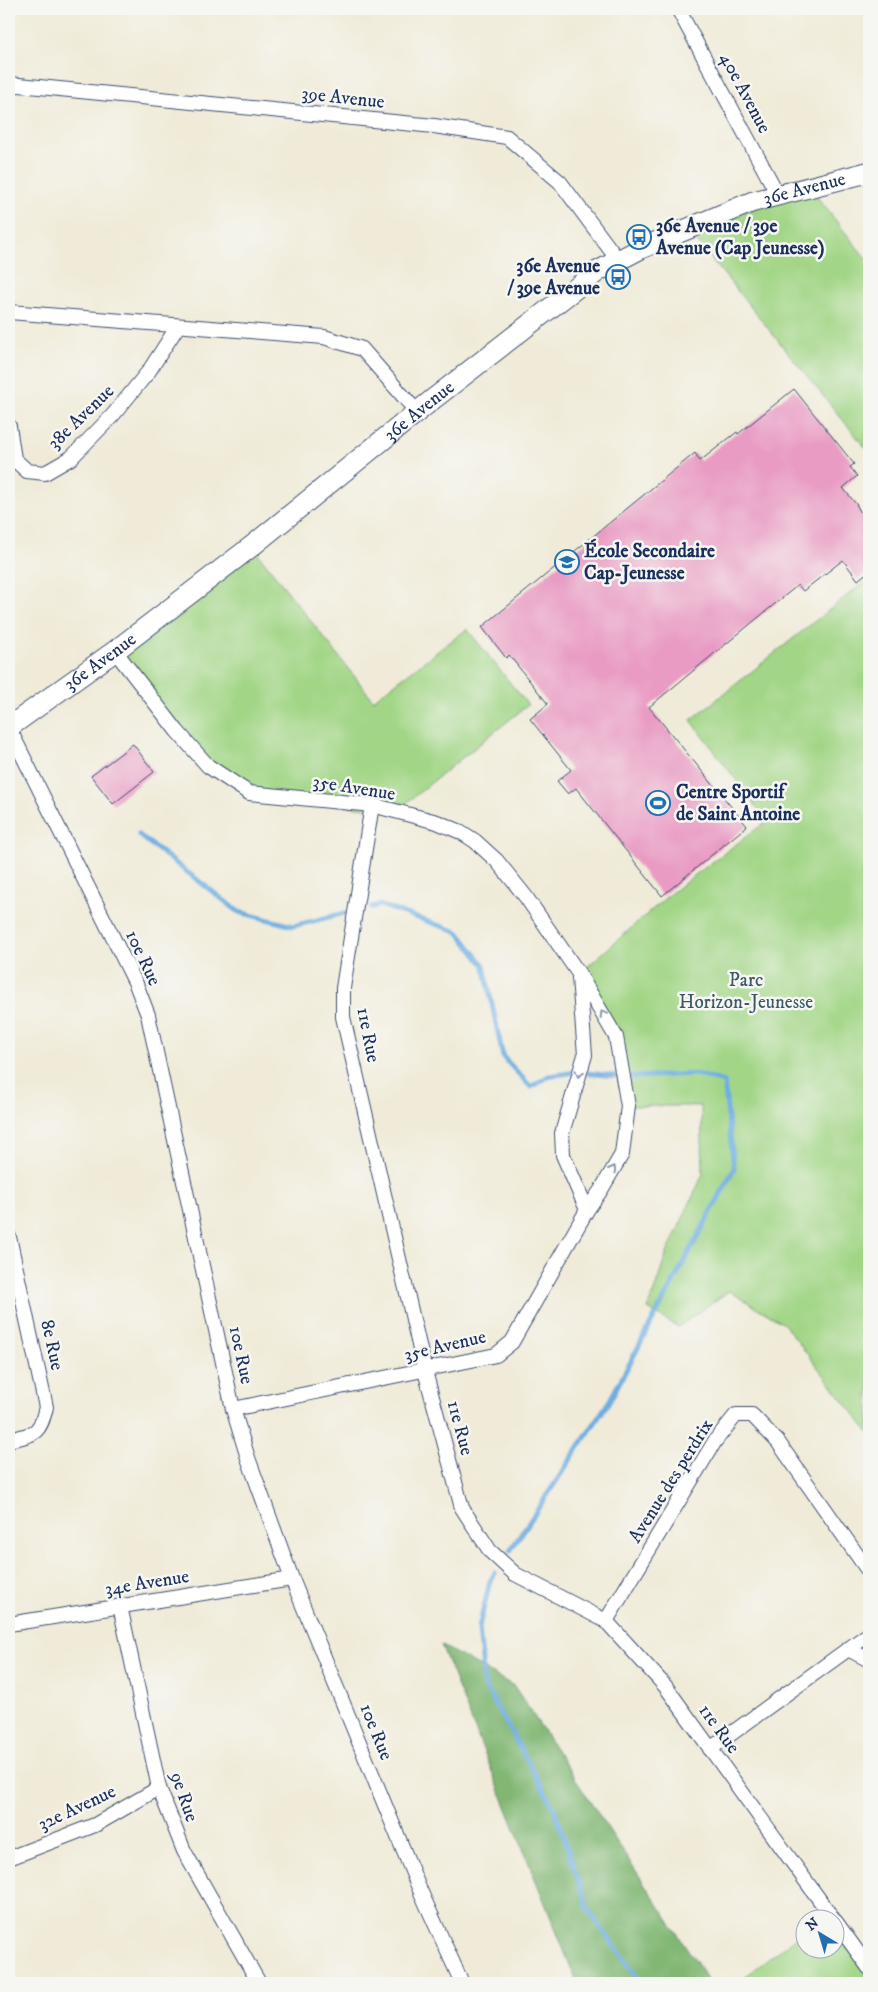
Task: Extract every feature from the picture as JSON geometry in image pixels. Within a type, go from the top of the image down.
[{"type":"street","name":"40e Avenue","points":[[678,9],[778,195]]},
{"type":"street","name":"39e Avenue","points":[[9,84],[434,126],[507,137],[560,182],[618,260]]},
{"type":"street","name":"36e Avenue","points":[[9,728],[115,651],[252,546],[417,412],[598,271],[642,248],[752,202],[869,172]]},
{"type":"street","points":[[9,312],[324,337],[362,349],[417,412]]},
{"type":"street","name":"38e Avenue","points":[[9,426],[14,459],[27,471],[45,473],[71,458],[113,415],[149,371],[178,326]]},
{"type":"street","name":"35e Avenue","points":[[115,651],[177,731],[208,766],[249,793],[372,806],[437,822],[461,832],[475,841],[497,861],[526,897],[579,974],[616,1036],[628,1106],[622,1154],[587,1210],[512,1342],[496,1355],[233,1409]]},
{"type":"street","name":"10e Rue","points":[[9,728],[136,984],[148,1015],[233,1409],[248,1458],[292,1579],[419,1888],[462,1983]]},
{"type":"street","name":"11e Rue","points":[[372,806],[343,988],[344,1017],[425,1371],[462,1508],[490,1551],[515,1574],[606,1621],[666,1687],[827,1910]]},
{"type":"street","points":[[579,974],[584,1055],[562,1133],[563,1155],[587,1210]]},
{"type":"street","name":"8e Rue","points":[[9,1237],[46,1407],[42,1425],[30,1435],[9,1440]]},
{"type":"street","name":"Avenue des perdrix","points":[[606,1621],[715,1441],[736,1415],[752,1415],[778,1442],[869,1572]]},
{"type":"street","name":"34e Avenue","points":[[9,1624],[292,1579]]},
{"type":"street","name":"9e Rue","points":[[120,1606],[159,1788],[184,1851],[259,1983]]},
{"type":"street","points":[[710,1749],[869,1634]]},
{"type":"street","points":[[848,1650],[869,1660]]},
{"type":"street","name":"32e Avenue","points":[[9,1858],[95,1825],[159,1788]]},
{"type":"street","name":"11e Rue","points":[[846,1936],[869,1968]]},
{"type":"green space","points":[[809,187],[869,262],[869,452],[687,229]]},
{"type":"green space","points":[[252,546],[373,700],[467,629],[528,705],[395,812],[249,793],[208,766],[115,651]]},
{"type":"green space","name":"Parc Horizon-Jeunesse","points":[[869,578],[869,1433],[784,1324],[729,1291],[678,1327],[648,1309],[667,1253],[703,1174],[701,1106],[628,1106],[616,1037],[579,974],[671,893],[767,821],[691,720]]},
{"type":"green space","points":[[441,1645],[514,1686],[710,1983],[577,1983]]},
{"type":"green space","points":[[846,1936],[869,1968],[869,1983],[737,1983],[796,1938],[796,1960],[846,1960]]},
{"type":"building","name":"École Secondaire Cap-Jeunesse","points":[[794,389],[854,464],[850,467],[857,476],[843,488],[856,504],[869,528],[869,571],[858,580],[843,560],[803,591],[798,585],[649,707],[747,826],[662,896],[576,788],[568,794],[557,781],[571,770],[530,719],[548,704],[509,655],[506,658],[482,627],[695,453],[700,461],[737,432],[738,434]]},
{"type":"building","points":[[133,744],[154,772],[113,804],[91,776]]},
{"type":"waterway","points":[[139,835],[239,912],[293,926],[345,913]]},
{"type":"waterway","points":[[372,907],[380,905],[458,932],[484,965],[503,1057],[531,1087],[549,1076],[575,1072]]},
{"type":"waterway","points":[[588,1073],[614,1076]]},
{"type":"waterway","points":[[510,1551],[610,1400],[734,1169],[724,1082],[696,1074],[632,1077]]},
{"type":"waterway","points":[[495,1573],[490,1581],[479,1627],[484,1684],[554,1808],[589,1911],[642,1983]]},
{"type":"place","name":"36e Avenue / 39e Avenue (Cap Jeunesse)","points":[[639,237]]},
{"type":"place","name":"36e Avenue / 39e Avenue","points":[[618,277]]},
{"type":"place","name":"École Secondaire Cap-Jeunesse","points":[[567,562]]},
{"type":"place","name":"Centre Sportif de Saint Antoine","points":[[658,803]]}]
